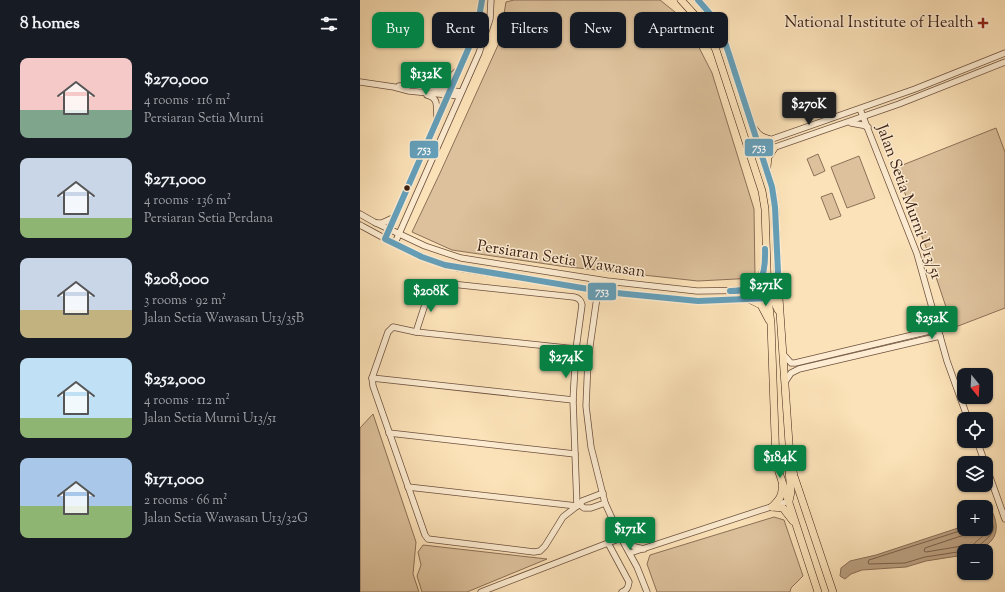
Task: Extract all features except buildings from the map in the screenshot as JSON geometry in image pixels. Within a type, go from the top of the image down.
[{"type":"main road","points":[[681,0],[702,23],[716,50],[762,191],[765,209],[766,258],[771,324],[776,462],[818,592]]},
{"type":"main road","points":[[698,0],[712,16],[726,45],[758,149],[772,187],[775,207],[780,314],[791,461],[794,476],[833,592]]},
{"type":"main road","points":[[750,121],[759,136],[772,140]]},
{"type":"main road","points":[[744,136],[748,140],[751,147],[758,149]]},
{"type":"main road","points":[[766,170],[768,157],[774,148]]},
{"type":"main road","points":[[755,168],[753,154],[758,149]]},
{"type":"main road","points":[[748,290],[761,279],[764,272],[766,258]]},
{"type":"main road","points":[[769,294],[778,272]]},
{"type":"main road","points":[[769,294],[780,314]]},
{"type":"main road","points":[[749,299],[760,305],[771,324]]},
{"type":"main road","points":[[789,501],[791,492],[789,472],[791,461]]},
{"type":"main road","points":[[772,507],[780,499],[782,493],[781,476]]},
{"type":"main road","points":[[772,507],[779,507],[786,510],[798,527]]},
{"type":"street","points":[[385,239],[477,29],[482,0]]},
{"type":"street","points":[[395,243],[486,33],[490,19],[491,0]]},
{"type":"street","points":[[758,149],[772,140],[860,109],[1005,53]]},
{"type":"street","points":[[758,149],[774,148],[847,123],[1005,62]]},
{"type":"street","points":[[411,88],[444,83],[458,70]]},
{"type":"street","points":[[360,82],[460,94]]},
{"type":"street","points":[[411,88],[436,100],[437,119]]},
{"type":"street","name":"Jalan Setia Murni U13/51","points":[[860,109],[917,254],[947,361],[965,412]]},
{"type":"street","points":[[847,123],[868,127],[869,120],[876,112]]},
{"type":"street","name":"Persiaran Setia Wawasan","points":[[360,214],[389,230],[425,246],[461,258],[610,282],[697,292],[748,290],[769,294]]},
{"type":"street","points":[[374,222],[382,223],[395,217]]},
{"type":"street","points":[[404,222],[404,230],[407,237]]},
{"type":"street","name":"Persiaran Setia Wawasan","points":[[360,225],[422,257],[445,265],[598,290],[698,301],[749,299],[769,294]]},
{"type":"street","points":[[591,279],[598,290],[588,360],[586,406],[591,447],[605,503],[621,539],[636,564],[647,592]]},
{"type":"street","points":[[598,290],[610,282]]},
{"type":"street","points":[[416,332],[430,290],[434,285],[442,283],[574,297],[581,301],[582,305],[576,349],[573,400],[578,506]]},
{"type":"street","points":[[576,349],[416,332],[393,327],[388,332],[372,378],[373,386],[408,487],[428,539],[534,552],[540,551],[545,546],[563,517],[578,506],[582,500],[603,493]]},
{"type":"street","points":[[783,354],[791,363],[795,363],[938,329]]},
{"type":"street","points":[[785,382],[790,373],[799,369],[940,336]]},
{"type":"street","points":[[372,378],[573,400]]},
{"type":"street","points":[[389,433],[575,454]]},
{"type":"street","points":[[993,484],[1005,519]]},
{"type":"street","points":[[408,487],[578,506],[584,508],[591,508],[605,503]]},
{"type":"street","points":[[630,553],[789,501]]},
{"type":"street","points":[[481,592],[621,539],[635,547],[644,549]]},
{"type":"street","points":[[608,543],[628,582],[628,587],[624,591]]},
{"type":"street","points":[[636,564],[638,554],[644,549]]},
{"type":"shaded area","points":[[514,0],[660,0],[675,12],[634,12],[634,48],[699,48],[712,73],[754,209],[755,278],[698,281],[560,266],[452,250],[412,232],[497,47],[562,48],[562,12],[504,12],[506,2]]},
{"type":"shaded area","points":[[996,128],[1005,152],[1005,308],[953,328],[926,247],[895,168]]},
{"type":"shaded area","points":[[818,154],[825,171],[814,176],[807,159]]},
{"type":"shaded area","points":[[859,156],[875,198],[847,208],[831,167]]},
{"type":"shaded area","points":[[832,193],[841,216],[830,220],[821,197]]},
{"type":"shaded area","points":[[373,414],[416,542],[413,574],[419,592],[360,592],[360,428]]},
{"type":"shaded area","points":[[774,517],[784,520],[803,576],[791,588],[790,592],[657,592],[647,564],[650,555]]},
{"type":"shaded area","points":[[423,545],[547,559],[467,592],[422,592],[417,576],[421,565],[418,552]]},
{"type":"water","points":[[993,514],[995,518],[996,532],[992,540],[988,544],[957,544],[957,556],[926,561],[906,567],[862,570],[851,574],[845,579],[840,576],[841,568],[850,561],[876,555],[957,528],[957,536],[993,536]]},
{"type":"transit line","name":"753","points":[[482,0],[477,29],[385,239],[422,257],[445,265],[606,292],[698,301],[768,298],[772,294],[778,272],[775,207],[772,187],[726,45],[712,16],[698,0]]},
{"type":"transit line","name":"753","points":[[730,291],[749,289],[760,281],[763,275],[765,249]]},
{"type":"place","name":"National Institute of Health","points":[[983,23]]}]
